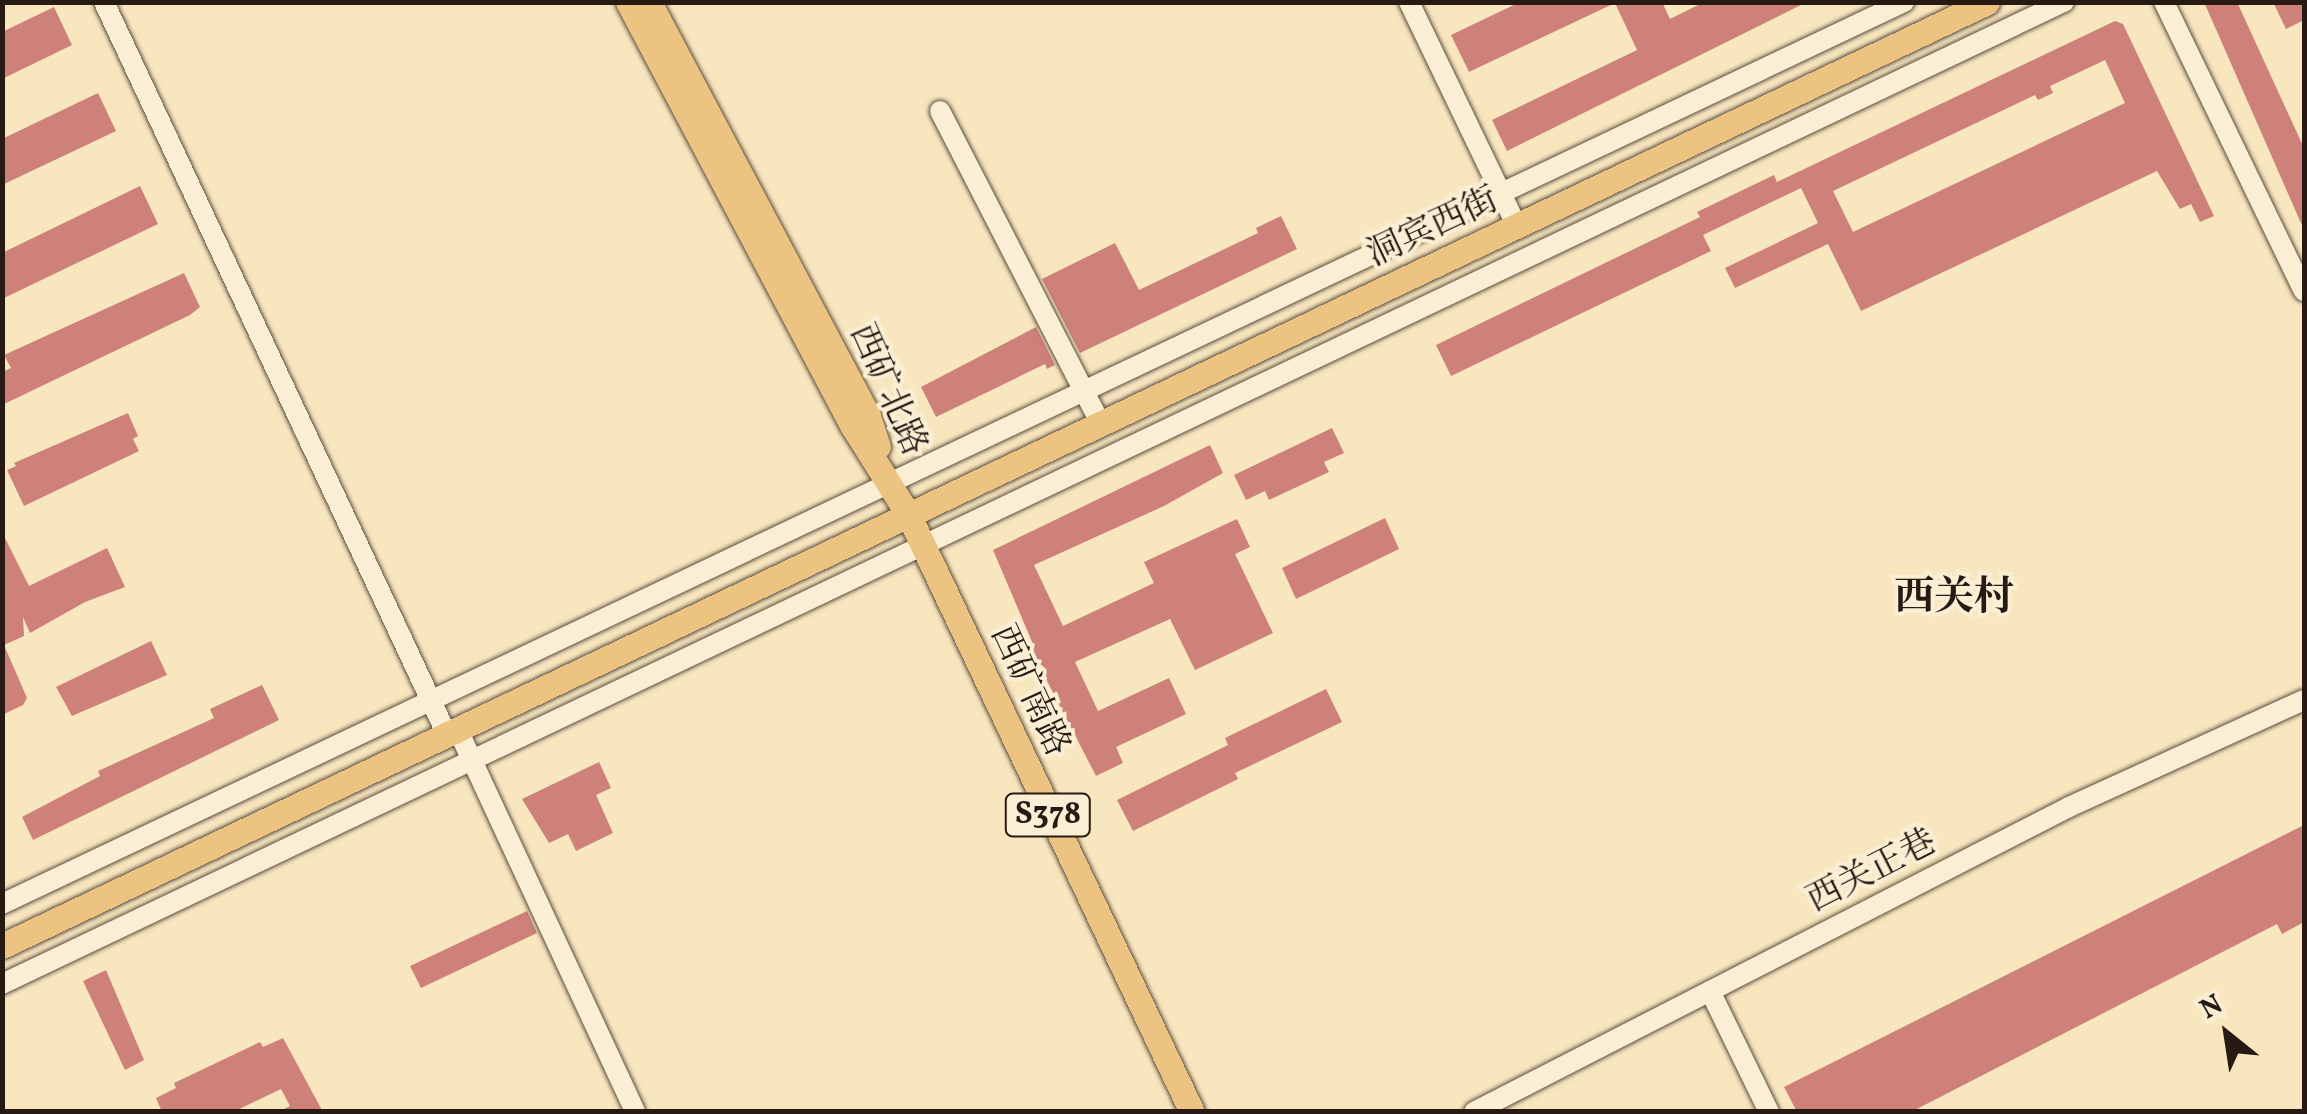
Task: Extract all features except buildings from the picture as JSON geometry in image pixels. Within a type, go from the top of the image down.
[{"type":"main road","name":"西矿北路","points":[[628,2],[852,424],[892,483]]},
{"type":"main road","name":"西矿北路","points":[[649,2],[868,416],[892,483]]},
{"type":"main road","name":"洞宾西街","points":[[2,946],[1987,2]]},
{"type":"main road","name":"西矿南路","points":[[892,483],[1192,1112]]},
{"type":"street","points":[[104,2],[431,702],[473,763],[636,1112]]},
{"type":"street","points":[[1409,2],[1517,226]]},
{"type":"street","points":[[2,904],[1904,2]]},
{"type":"street","points":[[2,984],[2064,2]]},
{"type":"street","points":[[2164,2],[2304,290]]},
{"type":"street","points":[[940,111],[1101,424]]},
{"type":"street","name":"西关正巷","points":[[1474,1112],[2069,807],[2304,700]]},
{"type":"street","points":[[1710,991],[1768,1112]]},
{"type":"district","name":"西关村","points":[[1954,599]]}]
